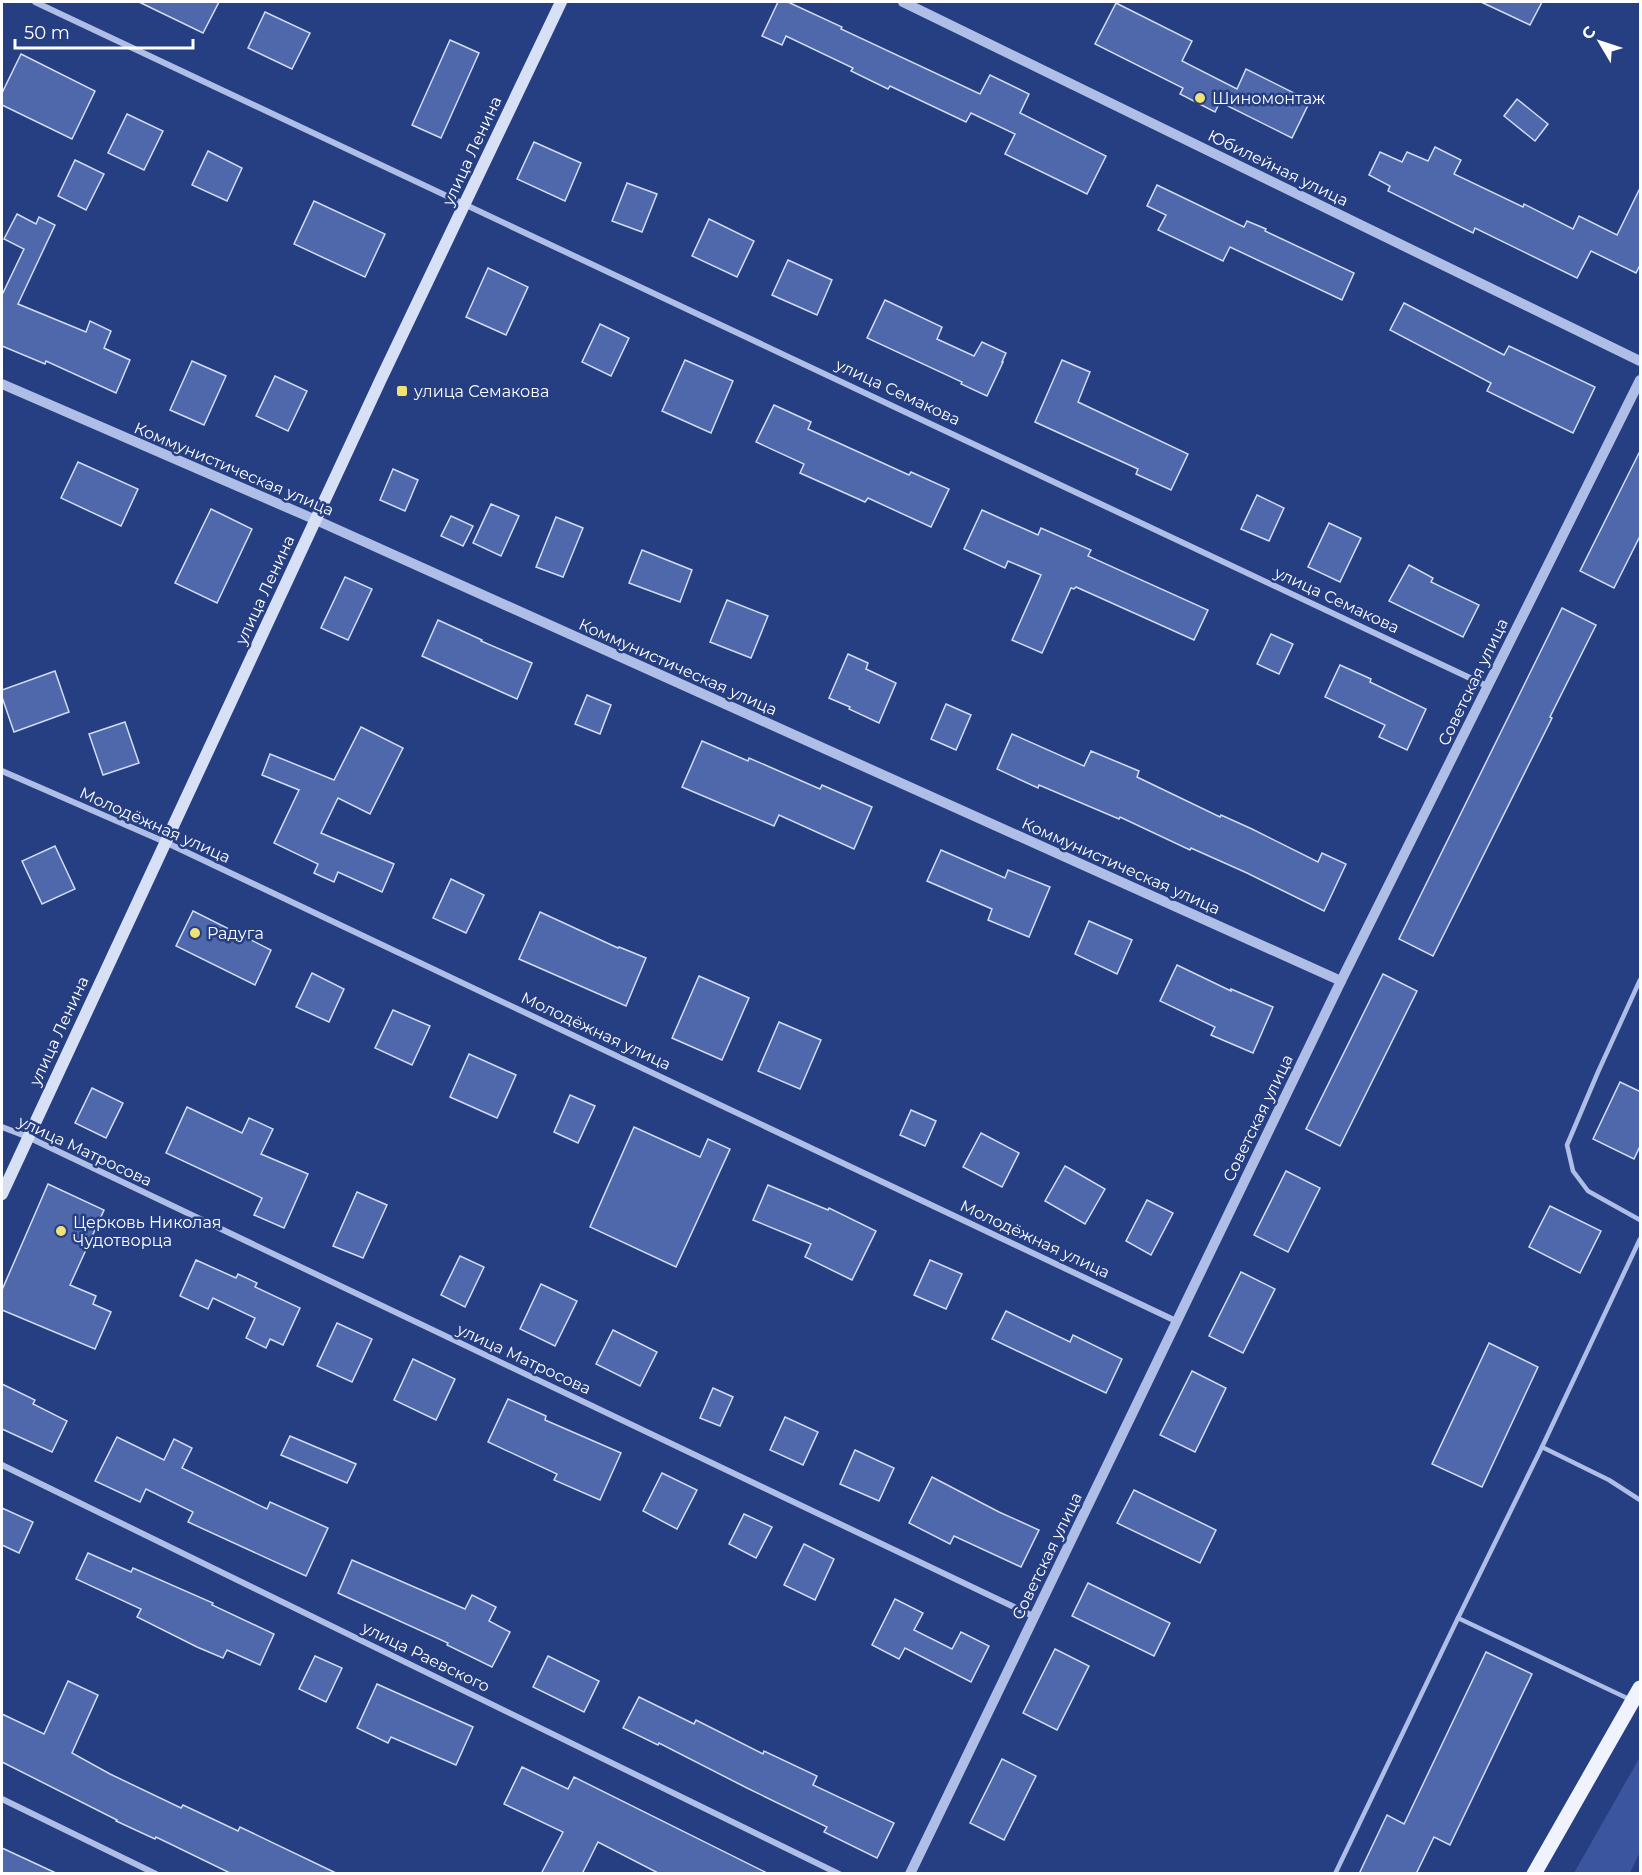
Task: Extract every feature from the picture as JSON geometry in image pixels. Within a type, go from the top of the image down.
[{"type":"main road","name":"улица Ленина","points":[[2,1194],[315,520],[561,2]]},
{"type":"main road","points":[[1534,1874],[1637,1694]]},
{"type":"street","name":"улица Семакова","points":[[35,2],[1487,686]]},
{"type":"street","name":"Юбилейная улица","points":[[903,2],[1641,361]]},
{"type":"street","name":"Советская улица","points":[[910,1874],[1341,981],[1641,380]]},
{"type":"street","name":"Коммунистическая улица","points":[[2,384],[315,520],[1341,981]]},
{"type":"street","name":"Молодёжная улица","points":[[2,771],[165,842],[1176,1321]]},
{"type":"street","name":"улица Матросова","points":[[2,1127],[28,1137],[1035,1617]]},
{"type":"street","name":"улица Раевского","points":[[2,1465],[839,1874]]},
{"type":"street","points":[[2,1799],[156,1874]]},
{"type":"lane","points":[[1641,981],[1567,1145],[1573,1171],[1588,1191],[1641,1220]]},
{"type":"lane","points":[[1335,1874],[1641,1239]]},
{"type":"lane","points":[[1542,1447],[1609,1480],[1641,1500]]},
{"type":"lane","points":[[1458,1618],[1637,1694]]},
{"type":"shaded area","points":[[1640,1757],[1640,1852],[1630,1873],[1574,1873]]},
{"type":"building","points":[[139,2],[219,2],[203,33]]},
{"type":"building","points":[[778,2],[788,2],[980,94],[990,75],[1029,94],[1020,113],[1106,156],[1087,194],[1005,154],[1015,134],[971,113],[966,122],[890,86],[888,89],[851,71],[853,68],[786,36],[782,45],[762,36]]},
{"type":"building","points":[[1481,2],[1542,2],[1530,25]]},
{"type":"building","points":[[1116,3],[1192,41],[1182,61],[1237,89],[1246,69],[1310,101],[1292,138],[1220,102],[1215,112],[1180,94],[1183,88],[1095,44]]},
{"type":"building","points":[[265,12],[310,33],[292,69],[248,48]]},
{"type":"building","points":[[450,40],[479,53],[441,138],[412,125]]},
{"type":"building","points":[[21,54],[95,91],[72,139],[2,105],[2,93]]},
{"type":"building","points":[[1517,99],[1548,124],[1535,141],[1504,116]]},
{"type":"building","points":[[127,114],[163,131],[144,170],[108,153]]},
{"type":"building","points":[[534,142],[581,163],[565,201],[517,179]]},
{"type":"building","points":[[1435,147],[1461,160],[1454,174],[1523,207],[1524,204],[1573,229],[1579,216],[1617,235],[1641,186],[1641,263],[1636,273],[1591,251],[1577,278],[1475,228],[1473,233],[1388,191],[1390,186],[1369,175],[1380,152],[1402,162],[1407,152],[1428,161]]},
{"type":"building","points":[[208,151],[242,168],[227,201],[192,185]]},
{"type":"building","points":[[75,160],[104,174],[86,210],[58,196]]},
{"type":"building","points":[[627,183],[657,194],[642,232],[612,221]]},
{"type":"building","points":[[1157,185],[1244,227],[1247,221],[1266,229],[1265,231],[1354,273],[1342,300],[1230,247],[1223,261],[1158,230],[1166,215],[1147,206]]},
{"type":"building","points":[[314,201],[385,234],[365,277],[294,244]]},
{"type":"building","points":[[17,214],[36,224],[39,217],[55,225],[18,304],[86,332],[90,321],[111,331],[104,348],[130,360],[116,393],[46,361],[45,364],[2,346],[2,295],[24,249],[4,239]]},
{"type":"building","points":[[709,219],[754,241],[737,277],[692,256]]},
{"type":"building","points":[[788,260],[832,280],[817,315],[772,295]]},
{"type":"building","points":[[488,268],[528,287],[506,335],[466,317]]},
{"type":"building","points":[[885,300],[942,327],[937,339],[974,356],[982,342],[1006,353],[987,396],[867,338]]},
{"type":"building","points":[[1404,303],[1504,355],[1509,346],[1595,387],[1573,433],[1487,391],[1491,383],[1390,330]]},
{"type":"building","points":[[600,324],[629,338],[611,376],[582,362]]},
{"type":"building","points":[[685,360],[733,381],[711,433],[662,411]]},
{"type":"building","points":[[1062,360],[1090,372],[1078,402],[1188,454],[1171,490],[1136,474],[1138,469],[1035,422]]},
{"type":"building","points":[[192,361],[226,376],[204,425],[170,410]]},
{"type":"building","points":[[275,376],[307,391],[288,431],[256,416]]},
{"type":"building","points":[[774,405],[811,422],[808,429],[909,475],[911,472],[949,489],[931,527],[868,498],[865,502],[800,473],[804,464],[756,442]]},
{"type":"building","points":[[1641,449],[1641,534],[1614,588],[1580,571]]},
{"type":"building","points":[[78,462],[138,489],[121,526],[61,498]]},
{"type":"building","points":[[393,469],[418,480],[405,511],[380,500]]},
{"type":"building","points":[[1257,495],[1284,508],[1269,541],[1241,529]]},
{"type":"building","points":[[491,504],[519,516],[501,556],[473,543]]},
{"type":"building","points":[[211,509],[252,529],[217,603],[175,583]]},
{"type":"building","points":[[982,510],[1038,535],[1041,528],[1091,550],[1088,556],[1208,610],[1194,640],[1076,587],[1071,588],[1042,653],[1012,640],[1041,575],[1008,561],[1005,568],[964,549]]},
{"type":"building","points":[[451,516],[473,526],[463,546],[441,536]]},
{"type":"building","points":[[556,517],[583,528],[563,577],[536,567]]},
{"type":"building","points":[[1329,523],[1361,538],[1340,582],[1308,567]]},
{"type":"building","points":[[642,550],[692,570],[680,602],[629,583]]},
{"type":"building","points":[[1409,565],[1433,578],[1431,582],[1479,605],[1463,637],[1389,601]]},
{"type":"building","points":[[345,577],[372,589],[348,640],[321,628]]},
{"type":"building","points":[[727,600],[768,616],[751,658],[710,642]]},
{"type":"building","points":[[1562,608],[1596,625],[1433,956],[1399,939]]},
{"type":"building","points":[[438,620],[532,663],[517,699],[422,656]]},
{"type":"building","points":[[1271,634],[1293,644],[1279,674],[1257,664]]},
{"type":"building","points":[[848,654],[868,663],[866,669],[896,683],[879,723],[829,698]]},
{"type":"building","points":[[1340,665],[1426,709],[1407,750],[1379,737],[1385,725],[1325,697]]},
{"type":"building","points":[[55,671],[69,712],[14,732],[2,697],[2,690]]},
{"type":"building","points":[[587,695],[611,705],[600,734],[575,724]]},
{"type":"building","points":[[946,704],[971,715],[956,750],[931,739]]},
{"type":"building","points":[[125,722],[139,763],[103,775],[89,734]]},
{"type":"building","points":[[361,727],[403,748],[370,814],[338,798],[321,833],[394,864],[382,892],[338,872],[334,882],[314,873],[318,864],[274,843],[299,790],[262,775],[270,754],[334,780]]},
{"type":"building","points":[[1012,734],[1084,766],[1091,751],[1139,771],[1137,777],[1220,817],[1221,815],[1252,829],[1318,862],[1322,853],[1346,864],[1324,911],[1247,873],[1191,848],[1190,850],[1120,817],[1119,819],[1039,785],[1038,788],[997,769]]},
{"type":"building","points":[[702,741],[748,761],[749,758],[820,789],[822,785],[872,807],[854,849],[779,815],[774,826],[682,787]]},
{"type":"building","points":[[55,846],[75,889],[42,904],[22,861]]},
{"type":"building","points":[[941,850],[1005,878],[1008,870],[1050,887],[1029,937],[988,920],[992,909],[927,881]]},
{"type":"building","points":[[451,879],[484,895],[466,933],[433,918]]},
{"type":"building","points":[[193,911],[271,950],[255,985],[176,946]]},
{"type":"building","points":[[540,912],[618,948],[646,958],[626,1006],[519,959]]},
{"type":"building","points":[[1089,921],[1132,940],[1117,974],[1075,954]]},
{"type":"building","points":[[1177,965],[1231,991],[1231,989],[1273,1007],[1253,1053],[1211,1035],[1215,1027],[1160,1001]]},
{"type":"building","points":[[312,973],[344,989],[329,1022],[296,1007]]},
{"type":"building","points":[[1383,974],[1417,991],[1340,1146],[1306,1129]]},
{"type":"building","points":[[699,976],[749,998],[722,1060],[672,1038]]},
{"type":"building","points":[[393,1010],[430,1026],[412,1065],[375,1048]]},
{"type":"building","points":[[779,1022],[821,1040],[800,1089],[758,1071]]},
{"type":"building","points":[[469,1054],[516,1075],[497,1118],[450,1097]]},
{"type":"building","points":[[1620,1082],[1641,1092],[1641,1144],[1634,1159],[1593,1139]]},
{"type":"building","points":[[92,1088],[123,1103],[106,1138],[75,1123]]},
{"type":"building","points":[[570,1095],[595,1106],[578,1143],[554,1132]]},
{"type":"building","points":[[187,1107],[242,1133],[249,1118],[273,1129],[261,1154],[308,1174],[284,1228],[254,1215],[262,1198],[166,1153]]},
{"type":"building","points":[[911,1110],[936,1121],[925,1146],[900,1135]]},
{"type":"building","points":[[634,1127],[700,1157],[708,1139],[730,1149],[676,1267],[590,1227]]},
{"type":"building","points":[[981,1133],[1019,1153],[1002,1187],[963,1167]]},
{"type":"building","points":[[1065,1166],[1105,1189],[1085,1224],[1045,1201]]},
{"type":"building","points":[[1286,1171],[1320,1188],[1288,1252],[1254,1235]]},
{"type":"building","points":[[48,1184],[104,1210],[70,1285],[96,1296],[93,1304],[111,1312],[95,1349],[2,1310],[2,1290]]},
{"type":"building","points":[[768,1185],[828,1210],[829,1208],[876,1231],[852,1280],[805,1257],[811,1244],[753,1220]]},
{"type":"building","points":[[357,1192],[387,1205],[363,1258],[333,1246]]},
{"type":"building","points":[[1147,1200],[1173,1213],[1151,1255],[1126,1241]]},
{"type":"building","points":[[1550,1206],[1601,1231],[1580,1273],[1529,1247]]},
{"type":"building","points":[[460,1256],[484,1267],[465,1307],[441,1295]]},
{"type":"building","points":[[196,1260],[236,1278],[238,1274],[257,1283],[255,1287],[300,1308],[283,1345],[270,1339],[266,1348],[246,1338],[255,1318],[213,1298],[208,1309],[180,1296]]},
{"type":"building","points":[[930,1260],[962,1274],[946,1309],[914,1295]]},
{"type":"building","points":[[1241,1272],[1275,1289],[1243,1353],[1209,1336]]},
{"type":"building","points":[[541,1284],[577,1301],[555,1346],[520,1329]]},
{"type":"building","points":[[1006,1311],[1070,1342],[1073,1335],[1122,1359],[1106,1393],[992,1339]]},
{"type":"building","points":[[337,1323],[372,1339],[352,1382],[317,1366]]},
{"type":"building","points":[[613,1330],[657,1352],[640,1386],[596,1364]]},
{"type":"building","points":[[1489,1343],[1538,1367],[1482,1487],[1432,1464]]},
{"type":"building","points":[[413,1359],[455,1379],[436,1420],[394,1400]]},
{"type":"building","points":[[1192,1371],[1226,1388],[1195,1452],[1160,1435]]},
{"type":"building","points":[[2,1384],[35,1400],[33,1404],[67,1421],[52,1452],[2,1429]]},
{"type":"building","points":[[713,1388],[733,1397],[720,1426],[700,1418]]},
{"type":"building","points":[[508,1399],[546,1416],[545,1420],[621,1453],[600,1500],[554,1480],[557,1474],[488,1442]]},
{"type":"building","points":[[785,1417],[818,1432],[803,1465],[770,1450]]},
{"type":"building","points":[[290,1436],[356,1464],[347,1483],[281,1455]]},
{"type":"building","points":[[117,1437],[164,1460],[174,1439],[192,1448],[182,1468],[267,1509],[270,1502],[328,1528],[306,1576],[188,1522],[193,1512],[146,1489],[140,1502],[95,1481]]},
{"type":"building","points":[[855,1450],[894,1468],[879,1501],[840,1484]]},
{"type":"building","points":[[662,1473],[697,1490],[677,1529],[643,1511]]},
{"type":"building","points":[[932,1477],[1039,1530],[1021,1567],[954,1536],[950,1544],[909,1523]]},
{"type":"building","points":[[1134,1490],[1216,1530],[1200,1563],[1117,1523]]},
{"type":"building","points":[[2,1508],[33,1522],[19,1553],[2,1545]]},
{"type":"building","points":[[744,1514],[772,1527],[756,1558],[729,1544]]},
{"type":"building","points":[[804,1544],[834,1559],[815,1600],[784,1585]]},
{"type":"building","points":[[88,1553],[131,1572],[133,1568],[213,1603],[212,1605],[274,1634],[260,1665],[227,1650],[223,1658],[197,1647],[137,1617],[141,1609],[76,1579]]},
{"type":"building","points":[[352,1560],[465,1609],[472,1595],[496,1607],[489,1621],[510,1632],[492,1667],[447,1645],[448,1643],[338,1593]]},
{"type":"building","points":[[1088,1583],[1170,1623],[1154,1656],[1072,1616]]},
{"type":"building","points":[[895,1599],[923,1613],[914,1630],[952,1649],[961,1632],[989,1646],[971,1682],[905,1648],[899,1659],[872,1645]]},
{"type":"building","points":[[1055,1649],[1089,1666],[1057,1730],[1023,1713]]},
{"type":"building","points":[[1486,1652],[1532,1674],[1450,1845],[1434,1837],[1416,1874],[1359,1874],[1387,1815],[1404,1824]]},
{"type":"building","points":[[315,1656],[342,1668],[326,1702],[299,1689]]},
{"type":"building","points":[[548,1656],[599,1681],[584,1712],[533,1687]]},
{"type":"building","points":[[68,1681],[98,1695],[72,1753],[181,1808],[183,1805],[238,1831],[240,1827],[338,1874],[232,1874],[156,1837],[155,1839],[116,1821],[2,1762],[2,1714],[44,1734]]},
{"type":"building","points":[[377,1684],[473,1727],[456,1765],[391,1737],[388,1743],[357,1728]]},
{"type":"building","points":[[639,1697],[694,1724],[696,1720],[763,1754],[764,1751],[817,1776],[813,1785],[894,1823],[877,1858],[824,1832],[827,1827],[659,1743],[658,1745],[623,1728]]},
{"type":"building","points":[[1002,1759],[1036,1776],[1004,1840],[970,1823]]},
{"type":"building","points":[[522,1767],[568,1789],[574,1777],[769,1874],[660,1874],[598,1842],[582,1874],[541,1874],[563,1832],[504,1804]]},
{"type":"building","points":[[2,1848],[58,1874],[2,1874]]},
{"type":"place","name":"Шиномонтаж","points":[[1200,98]]},
{"type":"place","name":"улица Семакова","points":[[402,391]]},
{"type":"place","name":"Радуга","points":[[195,933]]},
{"type":"place","name":"Церковь Николая Чудотворца","points":[[61,1231]]}]
